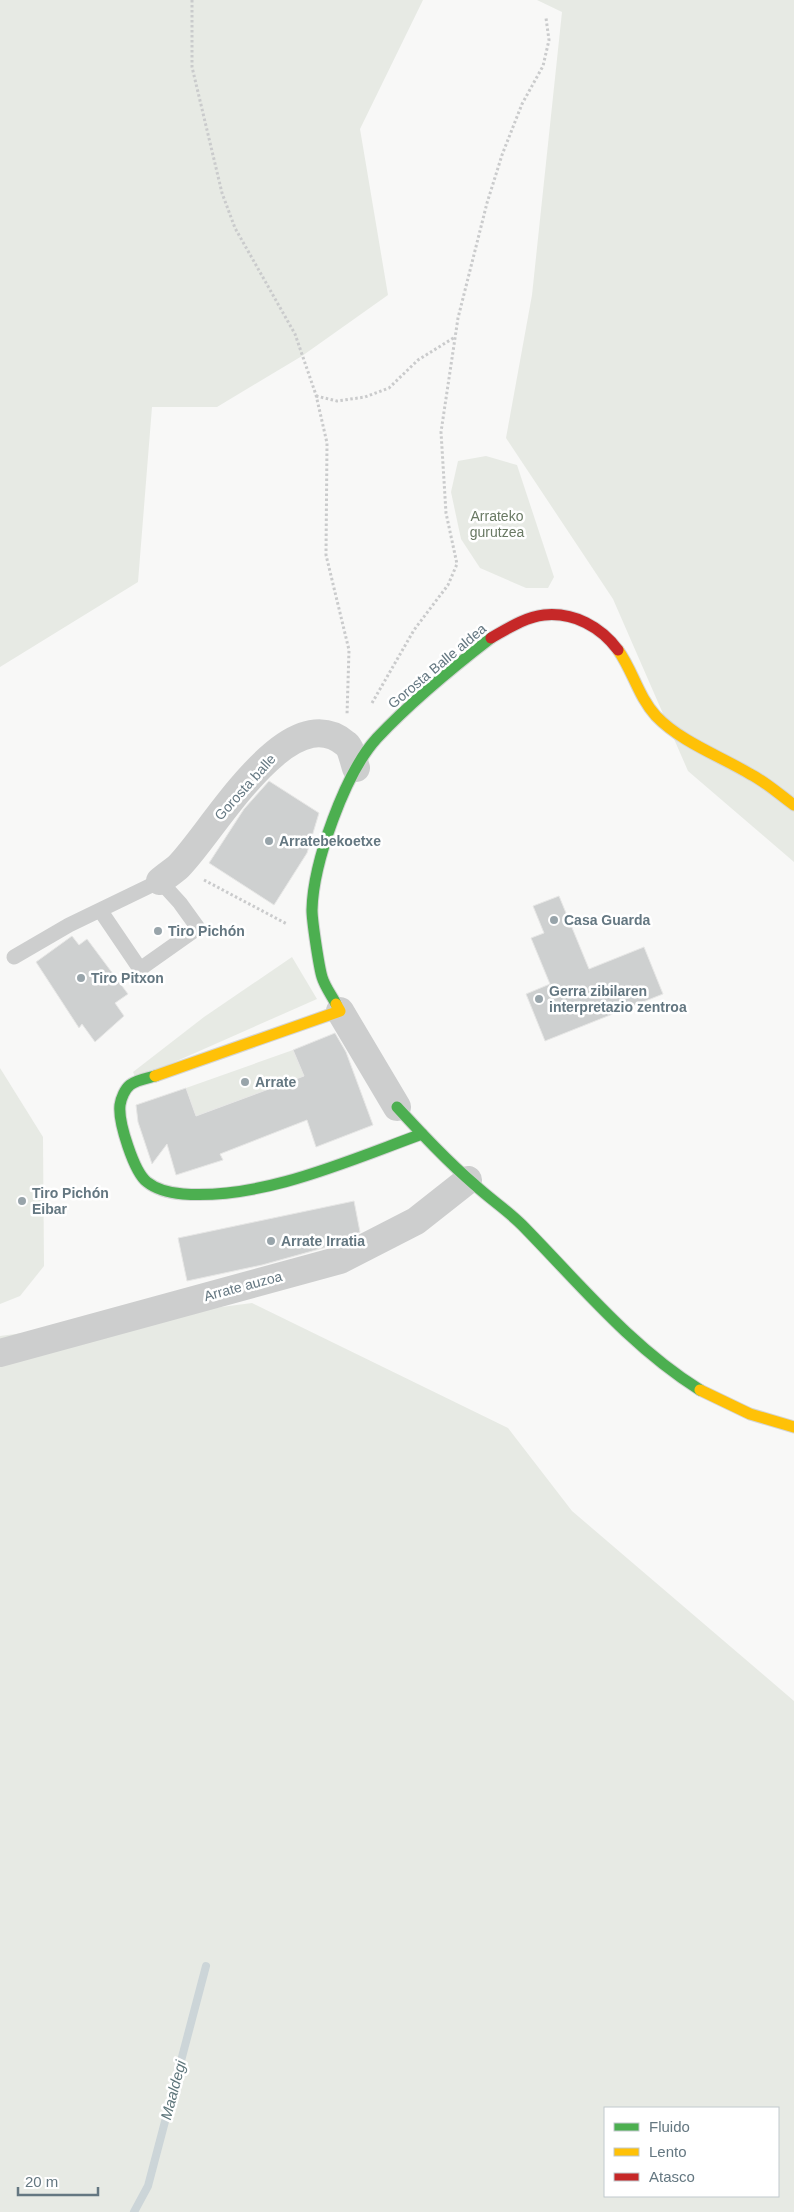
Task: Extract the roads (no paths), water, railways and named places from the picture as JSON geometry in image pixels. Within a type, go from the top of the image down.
[{"type":"street","name":"Gorosta Balle aldea","points":[[340,1012],[322,977],[312,911],[316,878],[352,757],[376,739],[427,691],[490,638],[517,623],[544,615],[581,619],[609,638],[623,658],[642,699],[657,717],[680,735],[753,775],[794,805]]},
{"type":"street","name":"Gorosta balle","points":[[169,874],[265,763],[291,741],[310,734],[329,734],[352,757]]},
{"type":"street","points":[[422,1134],[329,1169],[227,1193],[178,1195],[148,1184],[140,1172],[127,1142],[118,1106],[122,1093],[131,1084],[340,1012],[397,1107],[468,1180],[522,1225],[604,1314],[669,1372],[717,1402],[763,1421],[794,1427]]},
{"type":"street","name":"Arrate auzoa","points":[[0,1353],[340,1260],[416,1221],[468,1180]]},
{"type":"lane","points":[[14,957],[69,925],[169,874],[180,903],[198,928],[140,969],[100,910]]},
{"type":"waterway","name":"Maaldegi","points":[[134,2212],[148,2186],[206,1966]]},
{"type":"place","name":"Arratebekoetxe","points":[[269,841]]},
{"type":"place","name":"Casa Guarda","points":[[554,920]]},
{"type":"place","name":"Tiro Pichón","points":[[158,931]]},
{"type":"place","name":"Tiro Pitxon","points":[[81,978]]},
{"type":"place","name":"Gerra zibilaren interpretazio zentroa","points":[[539,999]]},
{"type":"place","name":"Arrate","points":[[245,1082]]},
{"type":"place","name":"Tiro Pichón Eibar","points":[[22,1201]]},
{"type":"place","name":"Arrate Irratia","points":[[271,1241]]},
{"type":"park label","name":"Arrateko gurutzea","points":[[497,524]]}]
